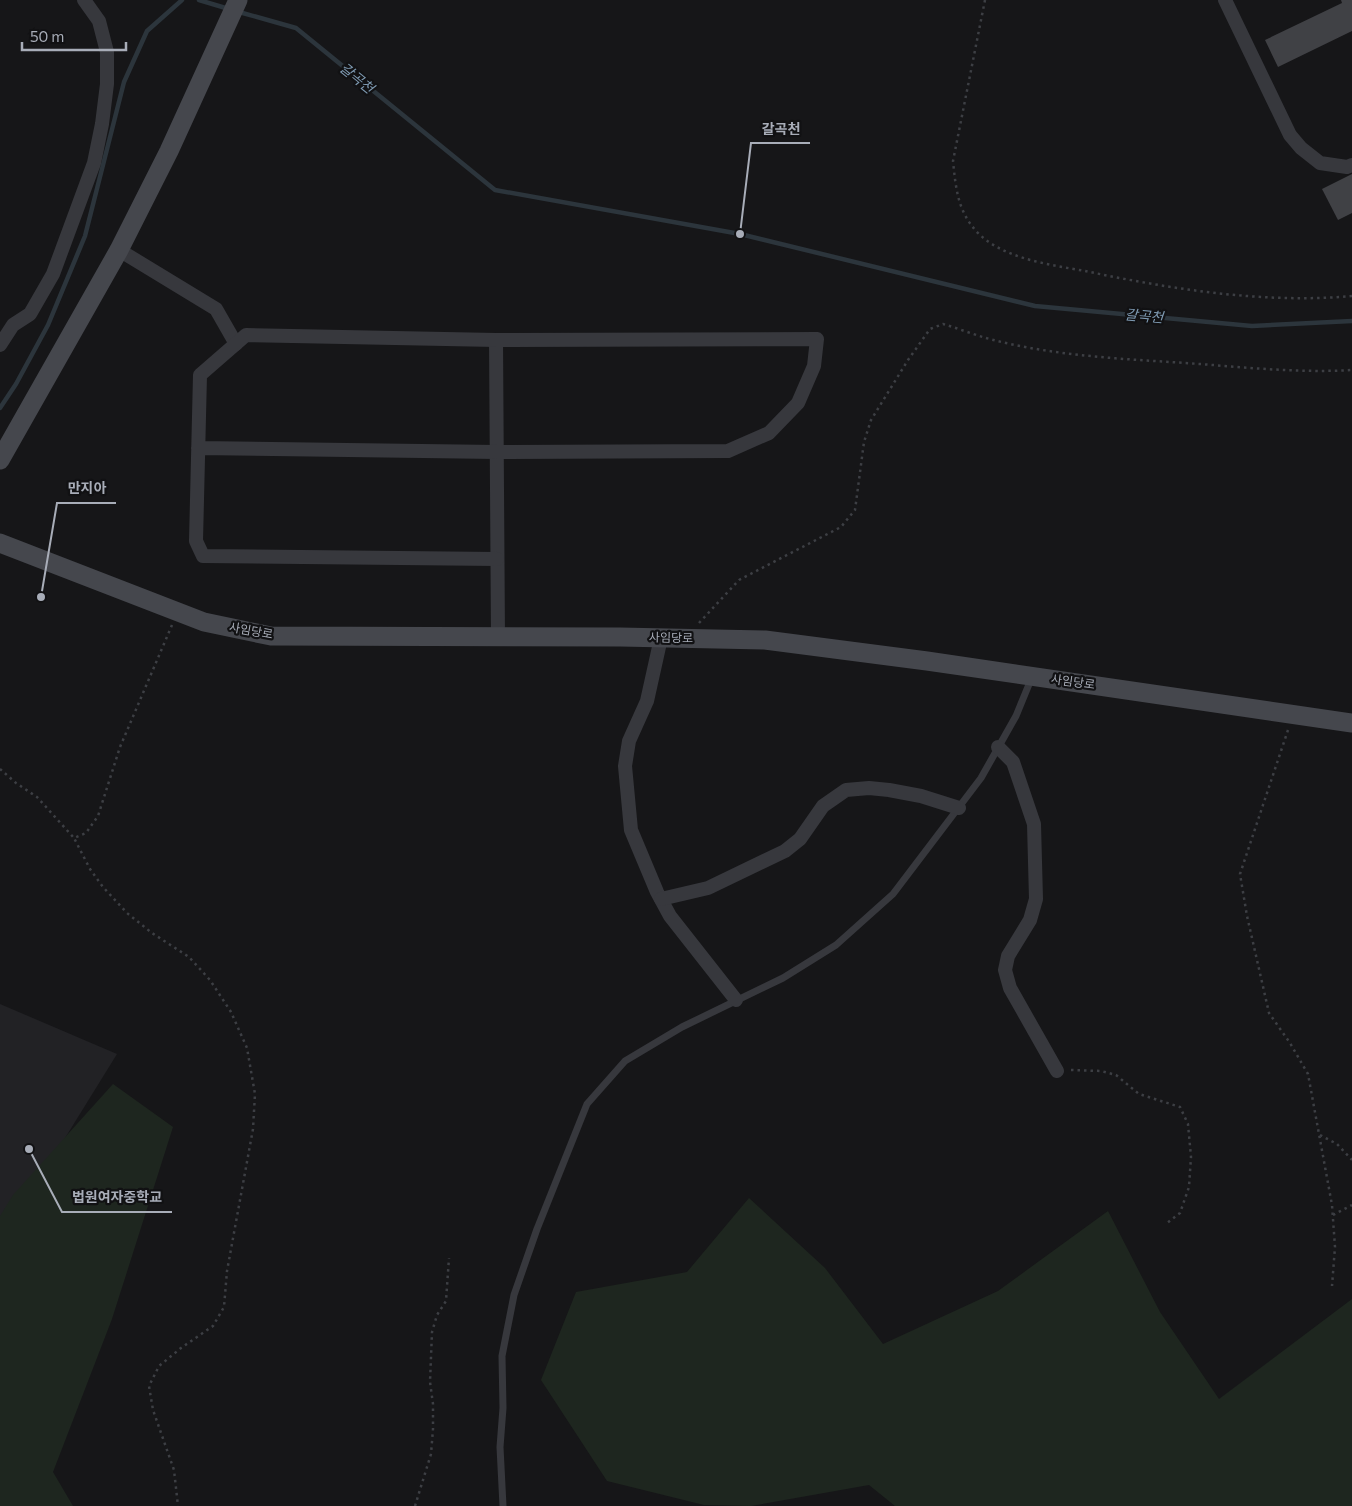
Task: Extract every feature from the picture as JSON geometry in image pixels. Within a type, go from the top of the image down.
[{"type":"main road","points":[[0,460],[119,250],[169,151],[238,0]]},
{"type":"main road","name":"사임당로","points":[[0,542],[204,622],[271,636],[765,640],[1032,676],[1352,723]]},
{"type":"street","points":[[0,345],[13,325],[30,314],[53,274],[94,163],[102,124],[107,84],[107,52],[99,21],[84,0]]},
{"type":"street","points":[[1225,0],[1290,135],[1301,148],[1320,163],[1347,167],[1352,165]]},
{"type":"street","points":[[119,250],[216,309],[236,344]]},
{"type":"street","points":[[198,448],[497,452],[728,451],[768,434],[798,403],[814,366],[817,339],[496,340],[246,335],[200,375],[198,448],[196,541],[203,556],[497,559]]},
{"type":"street","points":[[496,340],[498,637]]},
{"type":"street","points":[[661,638],[647,702],[630,741],[625,766],[631,830],[670,916],[736,1000]]},
{"type":"street","points":[[998,747],[1013,762],[1034,824],[1036,900],[1030,920],[1008,956],[1005,970],[1010,988],[1057,1071]]},
{"type":"street","points":[[661,899],[708,888],[785,851],[800,839],[822,806],[846,790],[869,788],[889,790],[921,796],[959,808]]},
{"type":"lane","points":[[503,1506],[500,1447],[504,1408],[502,1356],[514,1295],[537,1229],[587,1104],[625,1061],[682,1027],[783,978],[836,945],[893,894],[981,778],[1016,716],[1032,676]]},
{"type":"path","points":[[985,0],[953,161],[955,185],[961,210],[980,234],[1004,252],[1050,264],[1153,285],[1247,296],[1334,298],[1352,296]]},
{"type":"path","points":[[690,638],[698,624],[722,596],[739,580],[841,527],[855,510],[864,442],[871,420],[908,360],[930,329],[943,324],[987,338],[1041,349],[1119,359],[1267,369],[1352,370]]},
{"type":"path","points":[[74,838],[86,833],[98,816],[120,747],[178,612]]},
{"type":"path","points":[[1294,715],[1276,763],[1240,874],[1247,916],[1269,1013],[1290,1043],[1308,1074],[1333,1215],[1335,1246],[1332,1286]]},
{"type":"path","points":[[0,769],[16,783],[37,797],[74,838],[90,870],[127,913],[152,933],[189,957],[210,980],[231,1012],[248,1048],[255,1094],[253,1129],[227,1271],[224,1307],[213,1326],[159,1366],[149,1386],[153,1410],[174,1470],[178,1506]]},
{"type":"path","points":[[1057,1071],[1101,1071],[1116,1075],[1139,1094],[1180,1107],[1188,1124],[1191,1157],[1189,1187],[1180,1213],[1167,1223]]},
{"type":"path","points":[[1320,1135],[1337,1144],[1352,1160]]},
{"type":"path","points":[[1333,1215],[1352,1205]]},
{"type":"path","points":[[415,1506],[431,1454],[433,1429],[433,1404],[430,1382],[432,1332],[437,1315],[446,1300],[449,1258]]},
{"type":"shaded area","points":[[0,1004],[117,1054],[0,1243]]},
{"type":"shaded area","points":[[113,1084],[173,1127],[112,1319],[53,1472],[73,1506],[0,1506],[0,1216],[13,1195]]},
{"type":"shaded area","points":[[749,1198],[825,1268],[883,1344],[998,1291],[1108,1211],[1160,1312],[1219,1399],[1352,1299],[1352,1506],[895,1506],[869,1485],[751,1506],[704,1505],[607,1481],[541,1380],[576,1292],[687,1272]]},
{"type":"building","points":[[1341,0],[1352,0],[1352,31],[1278,67],[1265,40],[1342,3]]},
{"type":"building","points":[[1352,174],[1352,213],[1338,220],[1322,189]]},
{"type":"waterway","points":[[0,408],[16,384],[48,325],[85,236],[124,82],[147,31],[182,0]]},
{"type":"waterway","name":"갈곡천","points":[[199,0],[229,9]]},
{"type":"waterway","name":"갈곡천","points":[[239,12],[296,28],[495,190],[740,234],[1035,306],[1252,326],[1352,321]]},
{"type":"place","name":"갈곡천","points":[[740,234]]},
{"type":"place","name":"만지아","points":[[41,597]]},
{"type":"place","name":"법원여자중학교","points":[[29,1149]]}]
